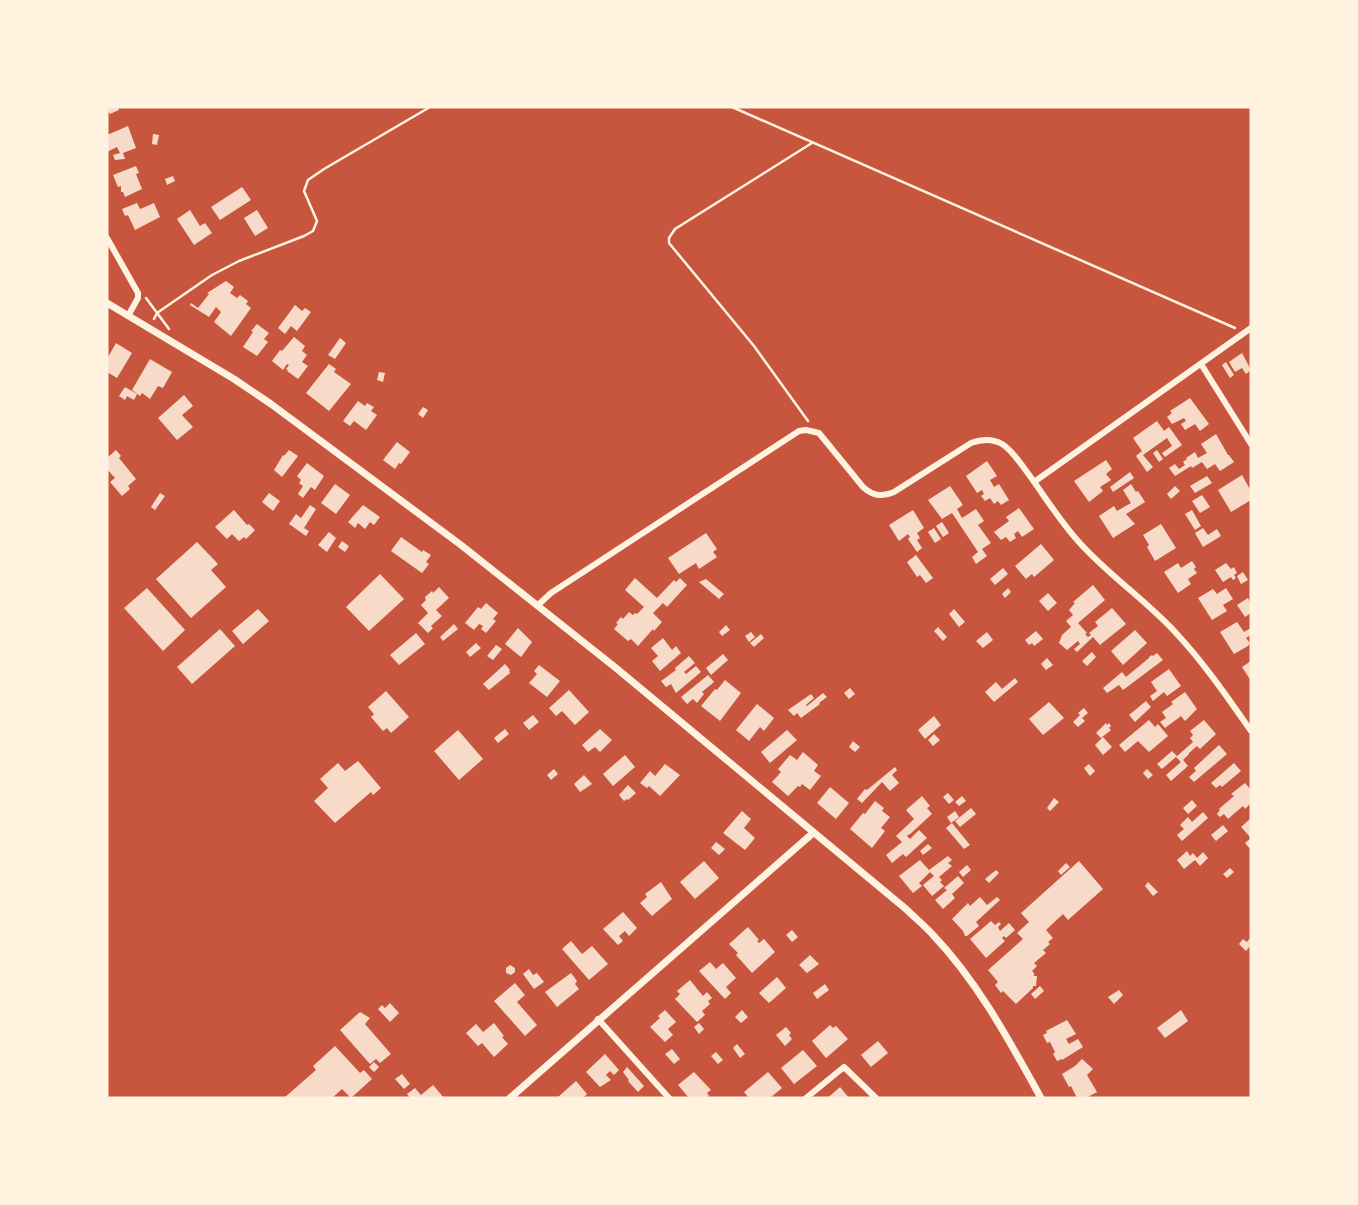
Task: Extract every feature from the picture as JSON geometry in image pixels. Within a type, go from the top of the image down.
[{"type":"street","points":[[107,238],[138,293],[128,316]]},
{"type":"street","points":[[107,303],[271,404],[461,545],[538,605],[906,909],[941,943],[973,984],[1041,1098]]},
{"type":"street","points":[[1034,482],[1248,330]]},
{"type":"street","points":[[1200,364],[1251,444]]},
{"type":"street","points":[[538,605],[551,593],[799,431],[819,433],[863,487],[870,493],[886,495],[981,439],[1003,444],[1017,458],[1076,539],[1099,564],[1177,633],[1251,731]]},
{"type":"street","points":[[1242,718],[1251,713]]},
{"type":"street","points":[[510,1098],[813,833]]},
{"type":"street","points":[[598,1019],[669,1098]]},
{"type":"street","points":[[806,1098],[844,1067],[876,1098]]},
{"type":"path","points":[[148,328],[157,313],[212,275],[313,231],[317,220],[304,191],[308,180],[430,107]]},
{"type":"path","points":[[732,107],[1248,330]]},
{"type":"path","points":[[812,143],[675,229],[669,243],[754,346],[806,417],[813,431]]},
{"type":"path","points":[[144,295],[171,331]]},
{"type":"building","points":[[107,107],[118,107],[119,110],[110,114]]},
{"type":"building","points":[[128,126],[136,148],[123,153],[125,159],[115,160],[113,155],[120,153],[117,147],[107,152],[107,135]]},
{"type":"building","points":[[153,134],[159,135],[157,145],[152,144]]},
{"type":"building","points":[[136,166],[142,189],[125,197],[113,175]]},
{"type":"building","points":[[173,176],[175,181],[167,185],[165,179]]},
{"type":"building","points":[[242,187],[251,200],[220,220],[211,207]]},
{"type":"building","points":[[137,203],[140,209],[154,203],[160,217],[135,230],[122,209]]},
{"type":"building","points":[[190,210],[200,226],[205,223],[212,233],[194,245],[177,219]]},
{"type":"building","points":[[257,210],[268,228],[255,236],[244,218]]},
{"type":"building","points":[[226,281],[234,287],[230,293],[237,298],[240,295],[248,301],[246,304],[251,308],[231,336],[214,322],[221,312],[216,307],[209,317],[190,305],[191,303],[198,308],[209,294],[207,293]]},
{"type":"building","points":[[295,305],[302,311],[305,308],[311,312],[297,331],[291,326],[285,334],[278,328]]},
{"type":"building","points":[[257,324],[269,333],[264,339],[268,342],[257,356],[243,347]]},
{"type":"building","points":[[294,337],[305,346],[302,351],[307,355],[302,362],[308,366],[298,379],[287,371],[289,365],[283,370],[272,361]]},
{"type":"building","points":[[340,338],[346,343],[335,359],[328,355]]},
{"type":"building","points":[[116,343],[132,353],[117,378],[107,372],[107,359]]},
{"type":"building","points":[[1242,353],[1251,370],[1246,374],[1242,368],[1235,372],[1229,362]]},
{"type":"building","points":[[150,359],[172,372],[163,388],[158,386],[150,399],[132,390]]},
{"type":"building","points":[[1226,362],[1234,375],[1230,378],[1222,365]]},
{"type":"building","points":[[329,364],[336,369],[334,372],[351,384],[329,411],[306,393]]},
{"type":"building","points":[[379,372],[385,373],[383,382],[377,380]]},
{"type":"building","points":[[125,387],[137,394],[134,400],[127,396],[125,400],[119,396]]},
{"type":"building","points":[[184,395],[193,406],[182,415],[193,427],[177,440],[158,418]]},
{"type":"building","points":[[1190,398],[1209,424],[1200,431],[1195,424],[1185,430],[1181,424],[1186,421],[1184,418],[1172,424],[1167,417],[1172,413],[1170,411]]},
{"type":"building","points":[[358,401],[365,406],[367,403],[374,407],[371,411],[377,415],[366,430],[354,421],[350,426],[343,421]]},
{"type":"building","points":[[423,407],[428,410],[423,418],[418,414]]},
{"type":"building","points":[[1157,421],[1164,431],[1169,427],[1182,445],[1165,457],[1162,453],[1172,446],[1167,438],[1143,455],[1153,467],[1147,472],[1136,456],[1142,451],[1133,438]]},
{"type":"building","points":[[1216,434],[1234,462],[1220,471],[1215,464],[1207,469],[1202,462],[1175,476],[1169,468],[1175,464],[1179,469],[1185,465],[1183,462],[1186,458],[1195,452],[1198,458],[1207,453],[1201,444]]},
{"type":"building","points":[[397,442],[410,452],[395,469],[383,460]]},
{"type":"building","points":[[116,450],[136,479],[122,496],[110,482],[115,478],[107,469],[107,458]]},
{"type":"building","points":[[289,450],[298,456],[282,477],[274,470]]},
{"type":"building","points":[[1157,450],[1163,459],[1159,462],[1153,453]]},
{"type":"building","points":[[1106,460],[1112,469],[1106,474],[1111,480],[1100,487],[1103,491],[1089,502],[1074,481]]},
{"type":"building","points":[[987,461],[997,476],[990,480],[994,487],[999,484],[1009,500],[1001,505],[998,501],[994,504],[990,498],[985,501],[981,496],[984,494],[982,490],[977,493],[966,476]]},
{"type":"building","points":[[307,463],[324,476],[315,490],[311,487],[303,498],[298,494],[303,486],[297,476]]},
{"type":"building","points":[[1130,472],[1134,478],[1113,492],[1110,487]]},
{"type":"building","points":[[1242,475],[1251,491],[1251,500],[1231,512],[1218,490]]},
{"type":"building","points":[[1207,476],[1212,483],[1195,493],[1190,486]]},
{"type":"building","points":[[335,484],[350,495],[336,514],[321,503]]},
{"type":"building","points":[[1131,484],[1145,502],[1126,514],[1135,524],[1113,538],[1099,516],[1114,506],[1117,511],[1131,503],[1123,490]]},
{"type":"building","points":[[950,486],[963,505],[957,509],[962,518],[976,509],[984,521],[978,525],[991,543],[982,549],[987,556],[976,564],[972,557],[978,552],[952,513],[942,519],[928,500]]},
{"type":"building","points":[[1175,486],[1180,491],[1171,499],[1167,494]]},
{"type":"building","points":[[160,493],[165,496],[155,510],[151,507]]},
{"type":"building","points":[[269,493],[280,501],[273,511],[262,502]]},
{"type":"building","points":[[1202,495],[1210,507],[1200,513],[1192,501]]},
{"type":"building","points":[[310,505],[316,509],[304,528],[309,531],[306,536],[289,524],[296,514],[301,518]]},
{"type":"building","points":[[363,505],[380,517],[374,525],[370,522],[365,529],[358,523],[355,528],[348,522]]},
{"type":"building","points":[[1019,508],[1034,529],[1022,537],[1018,531],[1014,534],[1016,538],[1010,542],[1006,537],[1001,540],[994,532],[1009,521],[1006,517]]},
{"type":"building","points":[[234,510],[255,530],[246,539],[244,537],[239,541],[232,534],[227,539],[215,527]]},
{"type":"building","points":[[913,510],[924,528],[917,533],[920,538],[917,540],[922,548],[917,552],[908,539],[908,534],[899,541],[889,525]]},
{"type":"building","points":[[1192,510],[1201,526],[1195,530],[1185,514]]},
{"type":"building","points":[[942,522],[949,533],[943,537],[936,526]]},
{"type":"building","points":[[1161,524],[1176,548],[1155,561],[1143,535]]},
{"type":"building","points":[[934,528],[941,539],[935,543],[928,532]]},
{"type":"building","points":[[1203,528],[1208,535],[1217,529],[1221,536],[1203,547],[1195,533]]},
{"type":"building","points":[[329,532],[336,538],[327,552],[318,545]]},
{"type":"building","points":[[706,533],[717,549],[713,552],[717,557],[699,569],[696,563],[679,574],[668,558]]},
{"type":"building","points":[[401,537],[431,555],[426,562],[429,564],[422,573],[391,551]]},
{"type":"building","points":[[342,541],[349,546],[345,552],[338,547]]},
{"type":"building","points":[[197,542],[218,564],[211,570],[226,587],[191,618],[156,579]]},
{"type":"building","points":[[1041,544],[1054,560],[1034,577],[1032,574],[1026,579],[1015,566]]},
{"type":"building","points":[[916,555],[933,578],[926,583],[920,575],[917,577],[907,562]]},
{"type":"building","points":[[1192,561],[1197,573],[1188,579],[1191,584],[1178,593],[1164,572],[1178,563],[1181,568]]},
{"type":"building","points":[[1226,563],[1231,569],[1234,567],[1237,573],[1233,580],[1231,577],[1223,582],[1215,570]]},
{"type":"building","points":[[1003,568],[1008,574],[995,585],[990,579]]},
{"type":"building","points":[[1243,572],[1248,580],[1241,584],[1237,576]]},
{"type":"building","points":[[380,574],[404,599],[369,631],[346,607]]},
{"type":"building","points":[[635,578],[657,598],[674,580],[676,582],[680,578],[687,585],[667,607],[663,603],[653,613],[662,622],[638,646],[614,629],[621,617],[623,619],[629,612],[637,614],[644,607],[625,590]]},
{"type":"building","points":[[706,579],[724,594],[719,599],[699,582]]},
{"type":"building","points":[[1093,585],[1105,600],[1078,623],[1087,633],[1085,634],[1088,637],[1091,635],[1089,633],[1098,626],[1095,622],[1112,608],[1126,624],[1100,645],[1093,637],[1077,652],[1074,649],[1080,644],[1078,641],[1067,650],[1059,643],[1062,635],[1071,627],[1066,621],[1073,615],[1069,610],[1075,603],[1073,602]]},
{"type":"building","points":[[439,587],[449,598],[436,610],[442,616],[431,626],[433,628],[428,633],[418,623],[428,613],[421,605],[426,600],[425,597]]},
{"type":"building","points":[[147,588],[185,630],[163,651],[124,608]]},
{"type":"building","points":[[1008,588],[1011,592],[1005,598],[1002,594]]},
{"type":"building","points":[[1226,588],[1233,599],[1223,605],[1227,611],[1212,620],[1198,598],[1213,589],[1217,594]]},
{"type":"building","points":[[1048,593],[1057,603],[1048,611],[1039,601]]},
{"type":"building","points":[[1248,598],[1251,613],[1245,617],[1237,605]]},
{"type":"building","points":[[486,603],[498,613],[493,619],[496,621],[486,633],[479,624],[474,630],[465,623],[478,607],[481,609]]},
{"type":"building","points":[[258,609],[269,621],[243,644],[232,631]]},
{"type":"building","points":[[954,609],[965,622],[959,627],[949,614]]},
{"type":"building","points":[[1237,622],[1244,632],[1251,628],[1251,635],[1246,638],[1250,643],[1248,646],[1234,654],[1220,632]]},
{"type":"building","points":[[454,624],[458,629],[443,641],[440,637]]},
{"type":"building","points":[[726,625],[730,630],[722,636],[719,632]]},
{"type":"building","points":[[938,627],[947,637],[943,641],[934,631]]},
{"type":"building","points":[[518,628],[532,642],[521,657],[505,644]]},
{"type":"building","points":[[220,629],[235,646],[192,684],[177,667]]},
{"type":"building","points":[[1135,630],[1147,643],[1123,665],[1111,651]]},
{"type":"building","points":[[1036,631],[1043,639],[1034,646],[1032,643],[1029,645],[1025,640]]},
{"type":"building","points":[[751,632],[755,637],[749,642],[745,636]]},
{"type":"building","points":[[987,632],[993,640],[983,648],[976,641]]},
{"type":"building","points":[[416,633],[425,644],[399,665],[390,655]]},
{"type":"building","points":[[761,634],[764,638],[754,647],[750,643]]},
{"type":"building","points":[[663,638],[672,650],[676,646],[681,653],[660,671],[652,661],[658,656],[651,648]]},
{"type":"building","points":[[476,643],[481,648],[470,657],[466,652]]},
{"type":"building","points":[[496,645],[502,649],[493,660],[487,656]]},
{"type":"building","points":[[1092,652],[1096,657],[1087,666],[1082,661]]},
{"type":"building","points":[[1157,653],[1163,660],[1123,690],[1119,685],[1107,693],[1103,688],[1122,672],[1126,677]]},
{"type":"building","points":[[723,654],[728,660],[711,675],[706,668]]},
{"type":"building","points":[[689,656],[695,663],[684,672],[686,674],[696,666],[701,672],[676,693],[671,684],[666,687],[661,681]]},
{"type":"building","points":[[1047,658],[1053,665],[1046,670],[1041,664]]},
{"type":"building","points":[[1251,661],[1251,681],[1242,667]]},
{"type":"building","points":[[505,664],[510,673],[489,690],[483,684]]},
{"type":"building","points":[[539,665],[560,681],[547,697],[529,683],[537,674],[534,671]]},
{"type":"building","points":[[1169,669],[1181,686],[1167,696],[1164,692],[1153,701],[1150,696],[1157,691],[1151,682]]},
{"type":"building","points":[[708,675],[714,682],[702,692],[704,694],[697,703],[693,699],[687,704],[681,697]]},
{"type":"building","points":[[1015,678],[1018,682],[994,702],[985,692],[996,682],[1002,689]]},
{"type":"building","points":[[725,680],[741,693],[720,721],[701,706]]},
{"type":"building","points":[[850,688],[855,694],[849,699],[844,693]]},
{"type":"building","points":[[569,690],[589,712],[575,725],[562,711],[556,716],[549,708]]},
{"type":"building","points":[[386,691],[409,717],[391,733],[387,728],[383,731],[371,717],[374,714],[368,707]]},
{"type":"building","points":[[1185,692],[1197,709],[1185,721],[1181,716],[1165,728],[1160,722],[1166,718],[1162,712]]},
{"type":"building","points":[[823,693],[827,697],[801,718],[797,713],[794,716],[788,710],[811,694],[814,698],[807,706]]},
{"type":"building","points":[[1146,701],[1151,707],[1135,722],[1129,715]]},
{"type":"building","points":[[1049,702],[1064,718],[1043,735],[1029,719]]},
{"type":"building","points":[[757,704],[774,718],[764,731],[760,727],[749,741],[736,730]]},
{"type":"building","points":[[1084,708],[1088,713],[1082,718],[1085,721],[1078,727],[1073,722]]},
{"type":"building","points":[[533,715],[539,722],[529,730],[523,723]]},
{"type":"building","points":[[934,716],[941,725],[925,739],[918,730]]},
{"type":"building","points":[[1149,720],[1155,727],[1158,724],[1168,736],[1149,752],[1138,741],[1125,752],[1119,745]]},
{"type":"building","points":[[1204,720],[1216,734],[1200,749],[1197,746],[1189,753],[1183,760],[1188,766],[1171,781],[1166,775],[1181,762],[1176,757],[1193,742],[1190,731]]},
{"type":"building","points":[[1109,723],[1111,730],[1101,738],[1096,733]]},
{"type":"building","points":[[505,729],[509,734],[498,743],[494,738]]},
{"type":"building","points":[[600,729],[612,740],[600,752],[595,747],[588,752],[582,745]]},
{"type":"building","points":[[458,730],[483,759],[459,780],[434,751]]},
{"type":"building","points":[[787,730],[797,740],[770,763],[761,752]]},
{"type":"building","points":[[934,734],[940,740],[933,746],[928,740]]},
{"type":"building","points":[[1103,737],[1112,747],[1103,755],[1095,745]]},
{"type":"building","points":[[853,741],[860,747],[855,752],[849,747]]},
{"type":"building","points":[[1219,745],[1227,754],[1194,782],[1189,777],[1196,771],[1194,768]]},
{"type":"building","points":[[1172,751],[1177,756],[1162,769],[1157,764]]},
{"type":"building","points":[[803,752],[818,765],[814,771],[821,776],[810,790],[802,784],[788,796],[772,782],[781,772],[778,769],[790,755],[797,760]]},
{"type":"building","points":[[625,755],[635,767],[613,786],[603,774]]},
{"type":"building","points":[[358,761],[381,788],[373,795],[371,792],[335,823],[314,801],[328,788],[320,779],[338,763],[345,771]]},
{"type":"building","points":[[1234,763],[1241,771],[1222,787],[1220,785],[1216,788],[1211,783]]},
{"type":"building","points":[[665,764],[680,775],[660,796],[649,786],[647,788],[640,783],[650,771],[655,776]]},
{"type":"building","points":[[1089,764],[1095,771],[1090,776],[1084,768]]},
{"type":"building","points":[[895,767],[897,770],[892,775],[899,783],[890,791],[882,782],[862,803],[857,799],[865,789]]},
{"type":"building","points":[[554,769],[558,774],[551,780],[547,775]]},
{"type":"building","points":[[1147,769],[1153,775],[1148,779],[1143,773]]},
{"type":"building","points":[[584,775],[592,784],[580,792],[574,784]]},
{"type":"building","points":[[1245,783],[1251,790],[1251,803],[1245,809],[1243,806],[1228,819],[1224,814],[1220,817],[1217,814],[1219,809],[1234,796],[1231,794]]},
{"type":"building","points":[[628,785],[636,793],[624,801],[619,795]]},
{"type":"building","points":[[830,787],[849,803],[836,819],[817,803]]},
{"type":"building","points":[[948,793],[954,800],[949,804],[943,797]]},
{"type":"building","points":[[922,796],[930,806],[927,808],[932,814],[907,836],[910,839],[919,830],[927,838],[906,857],[903,854],[892,863],[886,855],[902,842],[896,836],[914,819],[906,810]]},
{"type":"building","points":[[962,796],[966,801],[959,806],[955,802]]},
{"type":"building","points":[[1054,798],[1059,802],[1050,811],[1047,808]]},
{"type":"building","points":[[1192,800],[1197,806],[1188,814],[1183,808]]},
{"type":"building","points":[[875,801],[890,817],[881,828],[885,831],[872,848],[850,829]]},
{"type":"building","points":[[971,808],[976,814],[960,827],[955,821]]},
{"type":"building","points":[[742,811],[751,819],[744,828],[755,838],[745,850],[723,833]]},
{"type":"building","points":[[955,811],[959,817],[951,823],[947,817]]},
{"type":"building","points":[[1203,812],[1208,818],[1182,841],[1177,835],[1184,829],[1180,825],[1188,817],[1192,822]]},
{"type":"building","points":[[1251,818],[1251,838],[1241,827]]},
{"type":"building","points":[[952,823],[970,845],[964,849],[946,828]]},
{"type":"building","points":[[1223,825],[1228,831],[1216,841],[1211,835]]},
{"type":"building","points":[[1251,838],[1251,850],[1245,843]]},
{"type":"building","points":[[716,842],[725,849],[719,855],[711,848]]},
{"type":"building","points":[[928,844],[932,848],[923,855],[920,851]]},
{"type":"building","points":[[1187,851],[1190,856],[1193,853],[1197,858],[1203,852],[1208,858],[1200,866],[1195,860],[1184,869],[1177,860]]},
{"type":"building","points":[[948,856],[952,860],[948,863],[952,866],[939,877],[944,886],[932,896],[923,885],[934,876],[930,872],[919,883],[922,886],[913,893],[899,876],[920,860],[929,870]]},
{"type":"building","points":[[704,861],[719,878],[695,899],[680,882]]},
{"type":"building","points":[[1079,861],[1103,889],[1068,920],[1063,914],[1046,930],[1053,938],[1043,950],[1046,953],[1034,963],[1037,966],[1032,971],[1034,976],[1037,976],[1036,986],[1016,1004],[1003,991],[1001,993],[995,985],[998,982],[988,970],[1023,939],[1017,933],[1029,922],[1021,913]]},
{"type":"building","points":[[1066,863],[1070,867],[1061,875],[1058,871]]},
{"type":"building","points":[[967,865],[971,870],[963,877],[959,872]]},
{"type":"building","points":[[1230,868],[1234,872],[1227,878],[1223,874]]},
{"type":"building","points":[[996,870],[999,873],[989,883],[985,879]]},
{"type":"building","points":[[958,876],[964,883],[952,894],[955,898],[943,909],[935,900]]},
{"type":"building","points":[[661,882],[672,899],[652,916],[640,903],[647,897],[645,894]]},
{"type":"building","points":[[1148,882],[1158,892],[1153,896],[1145,886]]},
{"type":"building","points":[[980,897],[987,905],[997,897],[1000,900],[976,922],[979,926],[965,936],[952,919],[968,903],[970,906]]},
{"type":"building","points":[[623,912],[637,928],[629,936],[625,931],[619,936],[623,941],[618,945],[603,929]]},
{"type":"building","points":[[991,921],[995,925],[999,922],[1001,924],[998,927],[1000,931],[1009,923],[1015,930],[1006,938],[1004,936],[1002,938],[1005,941],[986,958],[970,939]]},
{"type":"building","points":[[748,927],[759,943],[764,939],[775,952],[752,973],[729,944]]},
{"type":"building","points":[[792,930],[798,937],[792,942],[786,935]]},
{"type":"building","points":[[1251,937],[1251,945],[1246,951],[1239,944],[1243,939],[1247,942]]},
{"type":"building","points":[[571,941],[582,954],[592,946],[608,964],[589,980],[562,949]]},
{"type":"building","points":[[810,955],[819,964],[807,973],[799,965]]},
{"type":"building","points":[[710,962],[716,969],[723,963],[736,978],[726,987],[731,993],[725,999],[699,971]]},
{"type":"building","points":[[510,965],[515,968],[511,975],[506,973],[506,968]]},
{"type":"building","points":[[529,969],[533,975],[537,973],[544,982],[534,989],[523,974]]},
{"type":"building","points":[[571,973],[579,989],[557,1007],[545,992]]},
{"type":"building","points":[[777,977],[786,988],[769,1003],[759,993]]},
{"type":"building","points":[[690,980],[703,996],[707,992],[712,998],[702,1011],[705,1015],[697,1022],[675,999],[680,994],[677,991]]},
{"type":"building","points":[[515,983],[525,995],[517,1002],[537,1025],[525,1036],[494,1001]]},
{"type":"building","points":[[825,984],[829,990],[817,999],[813,993]]},
{"type":"building","points":[[1040,986],[1044,991],[1035,999],[1031,994]]},
{"type":"building","points":[[1119,990],[1123,995],[1114,1004],[1108,997]]},
{"type":"building","points":[[390,1003],[399,1013],[390,1022],[378,1009],[382,1005],[385,1008]]},
{"type":"building","points":[[665,1010],[676,1022],[668,1029],[673,1035],[665,1042],[650,1027]]},
{"type":"building","points":[[742,1010],[748,1017],[741,1023],[735,1017]]},
{"type":"building","points":[[1181,1010],[1188,1021],[1165,1038],[1157,1028]]},
{"type":"building","points":[[360,1012],[370,1018],[365,1024],[391,1054],[380,1063],[376,1059],[370,1064],[340,1030]]},
{"type":"building","points":[[1067,1020],[1076,1034],[1066,1039],[1069,1044],[1078,1039],[1083,1047],[1057,1061],[1050,1042],[1047,1043],[1043,1035]]},
{"type":"building","points":[[494,1023],[508,1044],[494,1057],[482,1043],[478,1046],[466,1033],[476,1024],[483,1032]]},
{"type":"building","points":[[699,1023],[704,1029],[699,1034],[694,1027]]},
{"type":"building","points":[[830,1025],[833,1028],[836,1026],[848,1039],[826,1058],[812,1041]]},
{"type":"building","points":[[786,1027],[792,1039],[785,1046],[776,1035]]},
{"type":"building","points":[[878,1041],[888,1053],[871,1067],[861,1055]]},
{"type":"building","points":[[737,1044],[745,1054],[740,1058],[733,1048]]},
{"type":"building","points":[[335,1046],[360,1073],[364,1070],[372,1079],[351,1098],[342,1089],[332,1098],[284,1098],[316,1070],[313,1066]]},
{"type":"building","points":[[672,1049],[680,1059],[674,1064],[665,1054]]},
{"type":"building","points":[[803,1050],[817,1066],[794,1084],[781,1068]]},
{"type":"building","points":[[716,1052],[723,1060],[718,1064],[711,1056]]},
{"type":"building","points":[[605,1054],[619,1070],[614,1075],[610,1071],[606,1075],[611,1080],[600,1087],[586,1072]]},
{"type":"building","points":[[1082,1059],[1093,1069],[1087,1075],[1097,1092],[1086,1098],[1077,1098],[1062,1074]]},
{"type":"building","points":[[374,1062],[379,1067],[374,1072],[369,1067]]},
{"type":"building","points":[[627,1067],[644,1086],[638,1092],[623,1072]]},
{"type":"building","points":[[694,1072],[711,1090],[706,1098],[689,1098],[678,1085]]},
{"type":"building","points":[[768,1072],[782,1088],[770,1098],[749,1098],[744,1092]]},
{"type":"building","points":[[402,1074],[410,1084],[404,1089],[395,1079]]},
{"type":"building","points":[[576,1081],[587,1094],[583,1098],[558,1097]]},
{"type":"building","points":[[433,1085],[444,1098],[410,1098],[407,1094],[415,1088],[421,1095]]},
{"type":"building","points":[[840,1087],[849,1098],[827,1098],[831,1095]]}]
